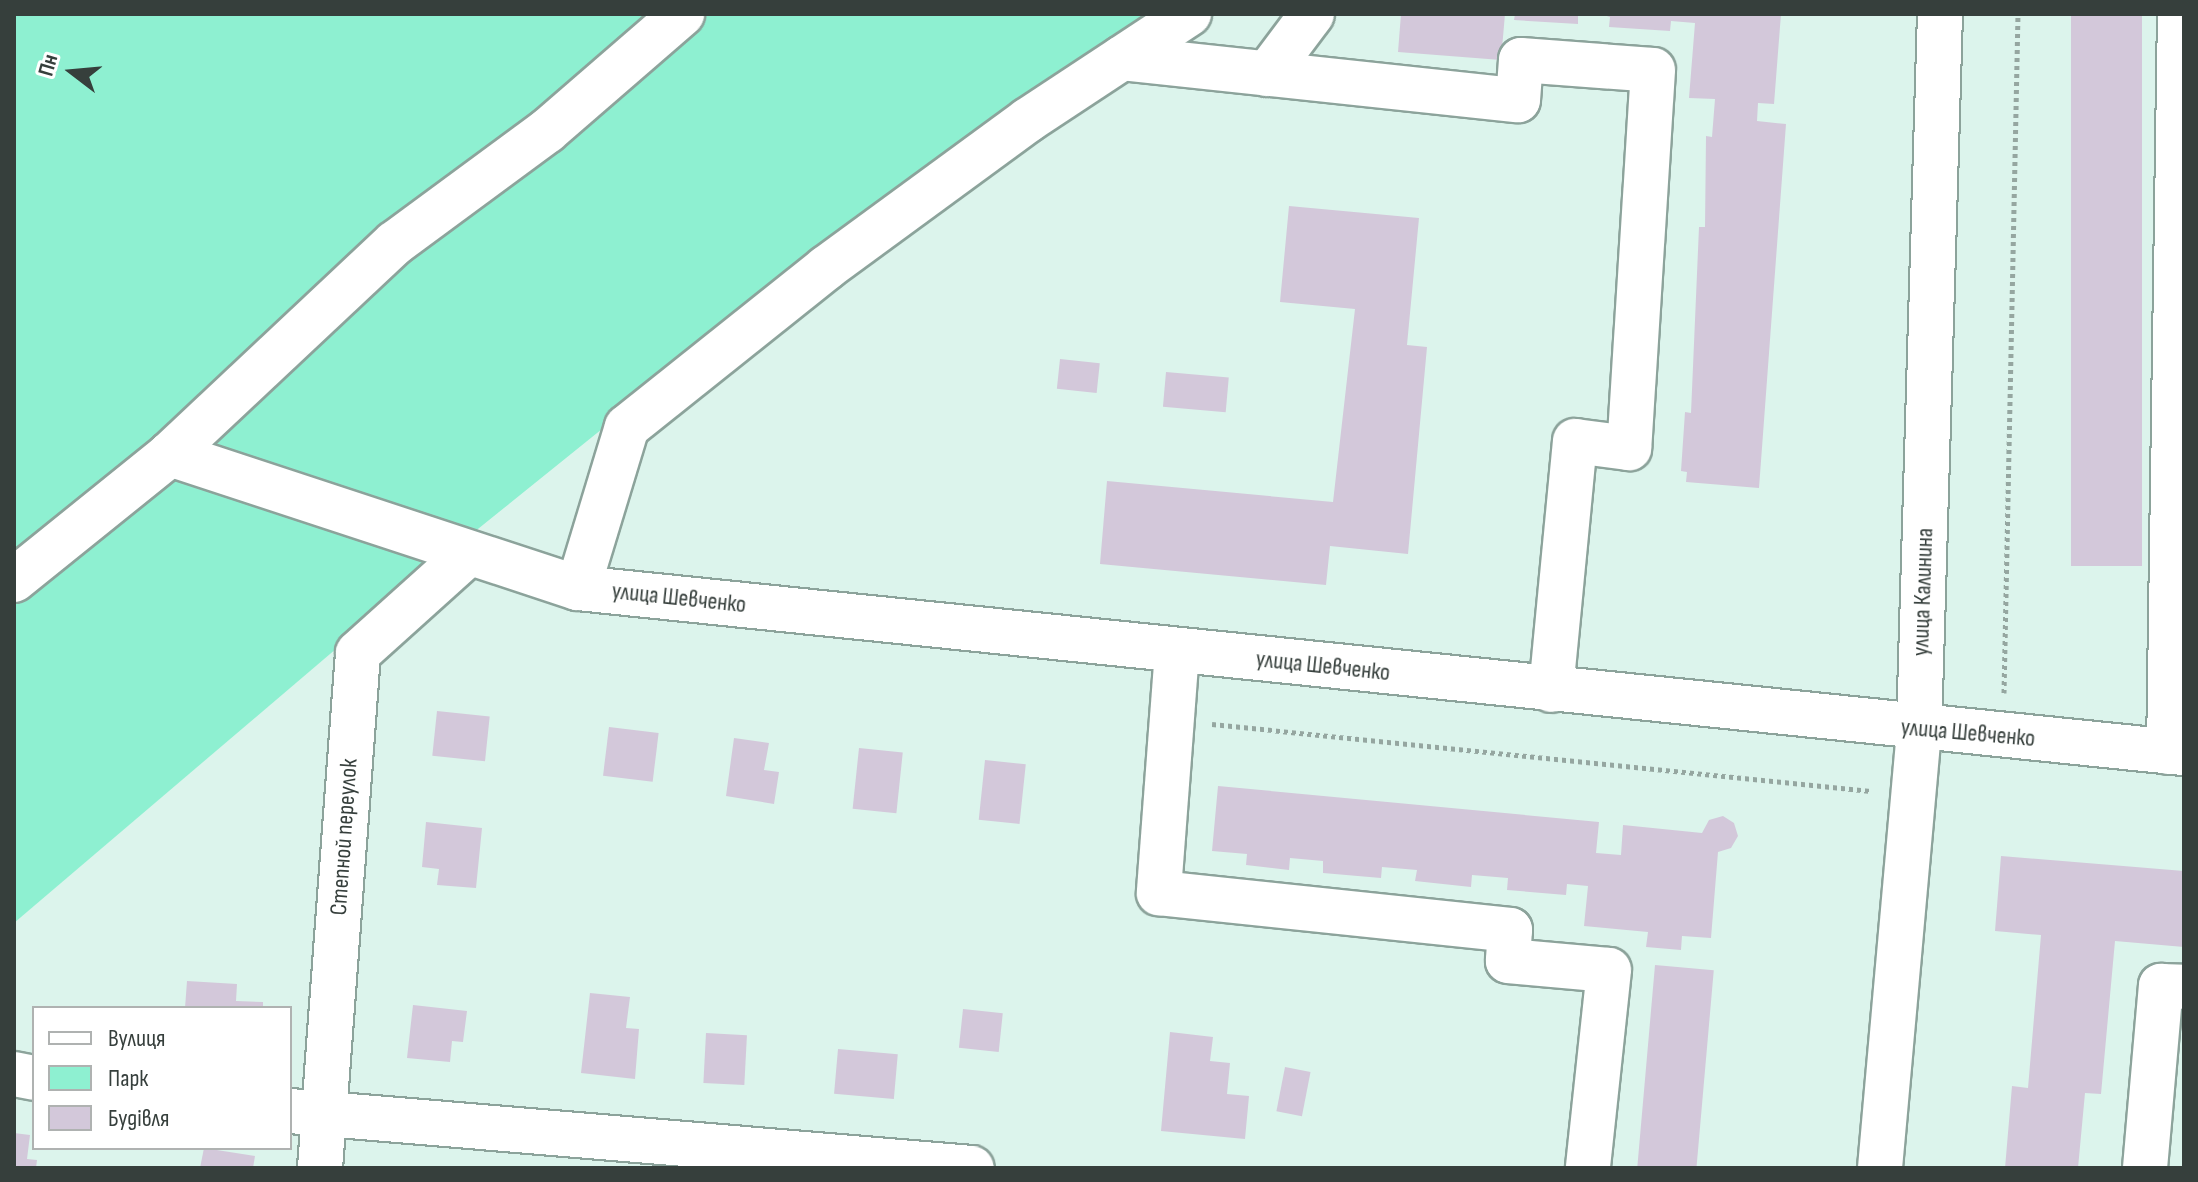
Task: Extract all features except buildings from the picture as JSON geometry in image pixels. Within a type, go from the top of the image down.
[{"type":"street","points":[[14,580],[170,454],[395,243],[547,131],[682,14]]},
{"type":"street","points":[[578,588],[627,427],[826,268],[1028,120],[1189,14]]},
{"type":"street","points":[[1267,74],[1312,14]]},
{"type":"street","name":"улица Калинина","points":[[1880,1168],[1919,729],[1940,14]]},
{"type":"street","points":[[2177,752],[2180,14]]},
{"type":"street","points":[[1122,58],[1518,100],[1521,60],[1653,70],[1629,448],[1575,441],[1551,690]]},
{"type":"street","name":"улица Шевченко","points":[[170,454],[578,588],[1919,729],[2177,752]]},
{"type":"street","name":"Степной переулок","points":[[320,1168],[307,1113],[358,653],[468,554]]},
{"type":"street","points":[[1177,651],[1159,893],[1510,930],[1508,961],[1609,970],[1588,1168]]},
{"type":"street","points":[[2145,1168],[2161,986],[2184,987]]},
{"type":"street","points":[[307,1113],[972,1168]]},
{"type":"path","points":[[2003,736],[2018,14]]},
{"type":"path","points":[[1172,720],[1913,794]]},
{"type":"green space","points":[[14,14],[677,14],[14,570]]},
{"type":"green space","points":[[709,14],[1165,14],[931,164],[463,541],[185,449]]},
{"type":"green space","points":[[165,466],[445,556],[14,923],[14,590]]}]
